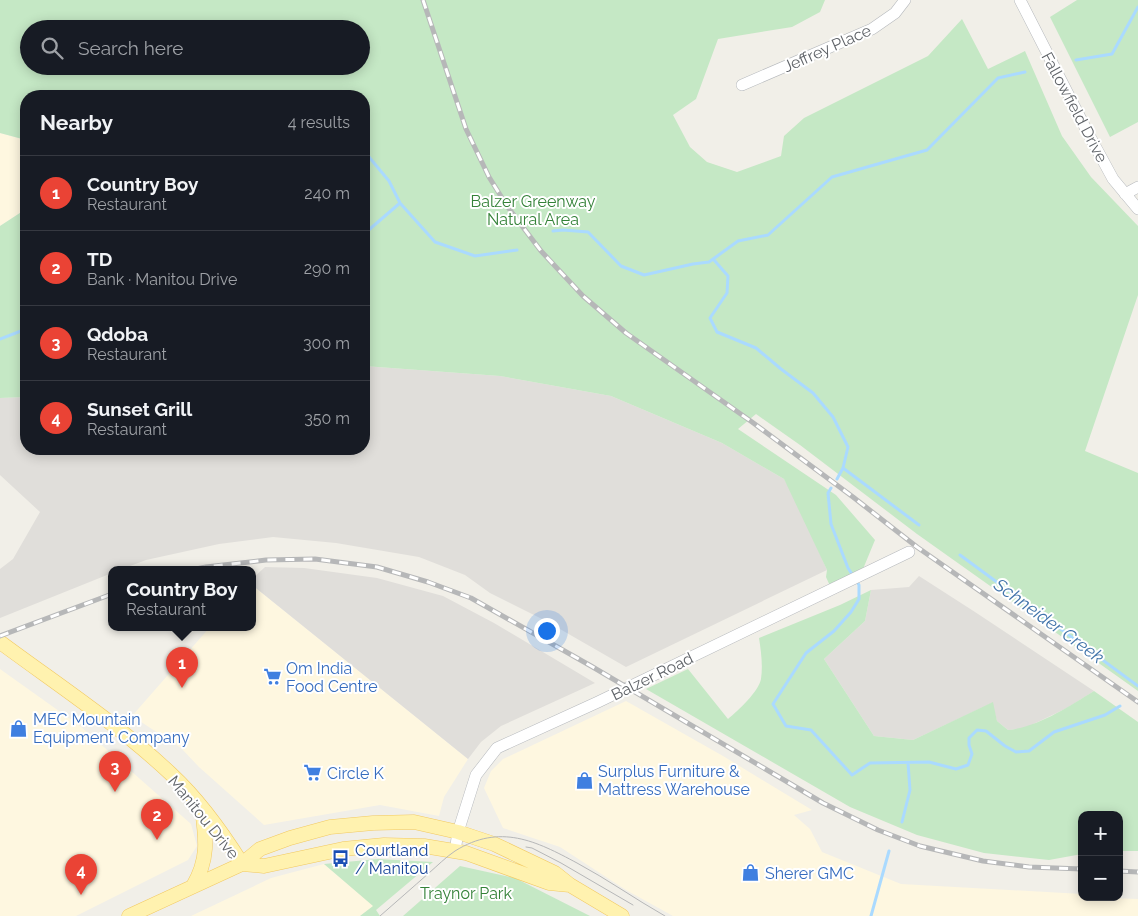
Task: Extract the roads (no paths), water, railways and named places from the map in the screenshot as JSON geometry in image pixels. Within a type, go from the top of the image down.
[{"type":"main road","name":"Manitou Drive","points":[[0,642],[139,746],[172,775],[202,808],[230,844],[242,864]]},
{"type":"main road","points":[[193,886],[203,865],[206,847],[202,808]]},
{"type":"main road","points":[[129,916],[242,864],[260,849],[290,838],[330,827],[414,822],[458,832],[494,844],[555,872],[570,885],[622,916]]},
{"type":"main road","points":[[242,864],[264,866],[343,849],[384,845],[424,846],[466,853],[548,883],[570,885]]},
{"type":"street","name":"Jeffrey Place","points":[[742,85],[872,29],[895,13],[905,0]]},
{"type":"street","name":"Fallowfield Drive","points":[[1020,0],[1113,179],[1138,209]]},
{"type":"street","points":[[1125,194],[1138,187]]},
{"type":"street","name":"Balzer Road","points":[[456,851],[458,832],[476,775],[497,748],[598,702],[909,552]]},
{"type":"waterway","points":[[1076,60],[1112,54],[1138,7]]},
{"type":"waterway","points":[[553,231],[588,232],[621,266],[644,275],[709,262],[738,241],[768,235],[832,177],[927,150],[998,78],[1025,72]]},
{"type":"waterway","name":"Schneider Creek","points":[[370,158],[389,181],[400,203],[435,242],[475,256],[517,250]]},
{"type":"waterway","name":"Schneider Creek","points":[[370,229],[400,203]]},
{"type":"waterway","name":"Schneider Creek","points":[[714,260],[728,276],[727,293],[710,318],[717,332],[756,348],[813,393],[833,417],[848,447],[843,468],[837,479]]},
{"type":"waterway","name":"Schneider Creek","points":[[0,339],[20,331]]},
{"type":"waterway","name":"Schneider Creek","points":[[843,468],[919,525]]},
{"type":"waterway","name":"Schneider Creek","points":[[831,488],[828,493],[831,524],[848,568],[859,585],[859,599],[851,612],[834,631],[806,653],[773,704],[786,726],[811,730],[852,775],[870,763],[929,762],[956,769],[968,765],[972,754],[969,738],[977,730],[986,731],[1016,752],[1029,751],[1054,732],[1105,715],[1120,706]]},
{"type":"waterway","name":"Schneider Creek","points":[[960,555],[1138,686]]},
{"type":"waterway","points":[[902,822],[910,790],[908,763]]},
{"type":"waterway","points":[[871,916],[889,851]]},
{"type":"tram line","points":[[380,916],[455,851],[487,838],[503,837],[518,838],[532,842],[562,855],[665,916]]},
{"type":"tram line","points":[[526,847],[532,848],[561,863],[633,905]]},
{"type":"railway","points":[[423,0],[466,129],[489,177],[507,206],[541,251],[583,296],[626,333],[752,422],[917,547],[1138,702]]},
{"type":"railway","points":[[215,566],[266,560],[315,559],[377,567],[428,582],[471,598],[591,666],[823,803],[878,830],[920,846],[983,861],[1029,867],[1078,869]]},
{"type":"railway","points":[[0,636],[108,596]]},
{"type":"railway","points":[[1123,871],[1138,872]]},
{"type":"place","name":"Om India Food Centre","points":[[272,677]]},
{"type":"place","name":"Country Boy","points":[[182,688]]},
{"type":"place","name":"MEC Mountain Equipment Company","points":[[19,728]]},
{"type":"place","name":"Circle K","points":[[313,773]]},
{"type":"place","name":"Surplus Furniture & Mattress Warehouse","points":[[584,780]]},
{"type":"place","name":"Qdoba","points":[[115,792]]},
{"type":"place","name":"TD","points":[[157,840]]},
{"type":"place","name":"Courtland / Manitou","points":[[341,859]]},
{"type":"place","name":"Sherer GMC","points":[[751,873]]},
{"type":"place","name":"Sunset Grill","points":[[81,895]]},
{"type":"park label","name":"Balzer Greenway Natural Area","points":[[533,210]]},
{"type":"park label","name":"Traynor Park","points":[[466,893]]}]
